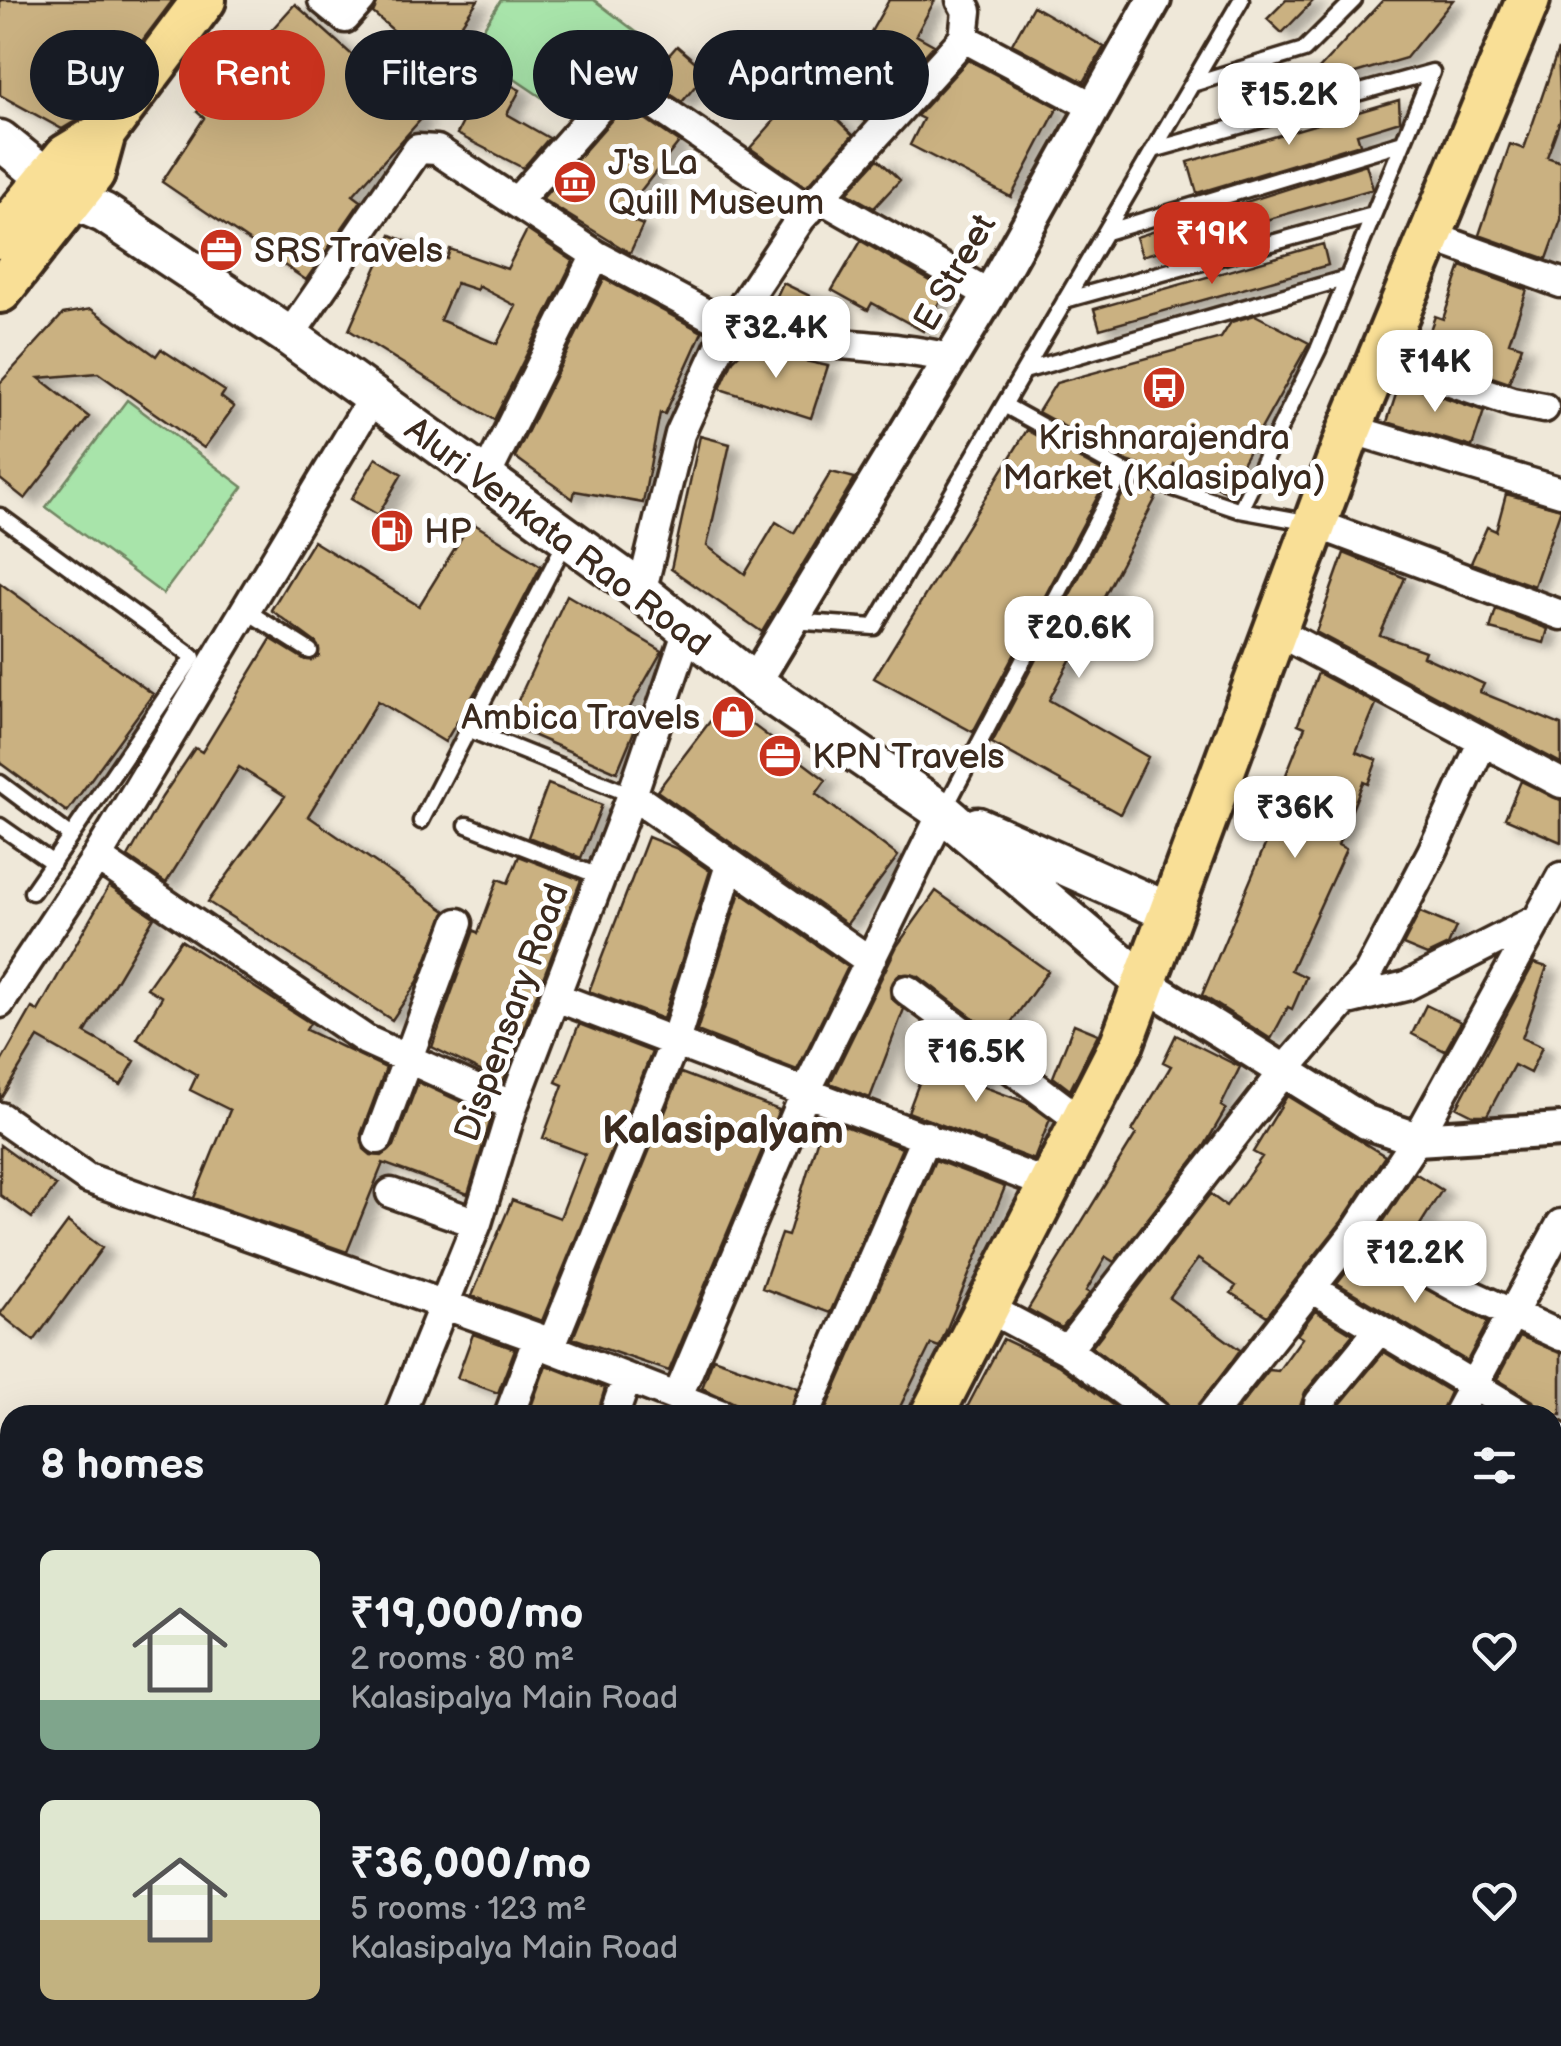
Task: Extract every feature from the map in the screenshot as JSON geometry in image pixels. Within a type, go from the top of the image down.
[{"type":"main road","points":[[0,237],[94,174],[104,133],[204,0]]},
{"type":"main road","points":[[937,1405],[1085,1124],[1122,1044],[1278,632],[1350,429],[1528,0]]},
{"type":"main road","points":[[0,120],[73,189]]},
{"type":"main road","name":"Aluri Venkata Rao Road","points":[[0,140],[289,336],[568,538],[754,682],[943,812],[1144,983]]},
{"type":"main road","points":[[0,290],[73,189]]},
{"type":"main road","points":[[943,812],[1170,913]]},
{"type":"street","points":[[323,0],[344,18],[361,0]]},
{"type":"street","points":[[641,593],[680,434],[729,326],[815,204],[964,38],[967,11],[961,0]]},
{"type":"street","name":"E Street","points":[[754,682],[989,294],[1154,0]]},
{"type":"street","points":[[964,38],[1094,107]]},
{"type":"street","points":[[516,202],[622,82],[815,204],[989,294]]},
{"type":"street","points":[[289,336],[418,149],[437,150],[596,255],[729,326],[775,340],[905,348],[950,358]]},
{"type":"street","points":[[1430,236],[1561,283]]},
{"type":"street","points":[[485,478],[596,255]]},
{"type":"street","points":[[1380,357],[1512,402],[1544,408]]},
{"type":"street","points":[[0,1002],[97,857],[373,397]]},
{"type":"street","points":[[1350,429],[1561,492]]},
{"type":"street","points":[[1317,524],[1561,614]]},
{"type":"street","points":[[1278,632],[1561,783]]},
{"type":"street","name":"Dispensary Road","points":[[403,1405],[477,1223],[513,1106],[632,795],[688,633]]},
{"type":"street","points":[[1067,1350],[1286,1069],[1368,974],[1482,743]]},
{"type":"street","points":[[632,795],[867,959]]},
{"type":"street","points":[[677,1398],[807,1089],[867,959],[943,812]]},
{"type":"street","points":[[97,857],[366,1040],[513,1106]]},
{"type":"street","points":[[514,1405],[675,1041],[730,865]]},
{"type":"street","points":[[1219,1405],[1356,1231],[1417,1139],[1561,877]]},
{"type":"street","points":[[1344,1001],[1406,986],[1538,919]]},
{"type":"street","points":[[378,1140],[458,922]]},
{"type":"street","points":[[1144,983],[1366,1122],[1417,1139],[1561,1130]]},
{"type":"street","points":[[907,990],[1085,1124]]},
{"type":"street","points":[[556,997],[807,1089],[1052,1186]]},
{"type":"street","points":[[0,1117],[87,1178],[544,1343],[696,1405]]},
{"type":"street","points":[[809,1405],[926,1136]]},
{"type":"street","points":[[391,1193],[477,1223]]},
{"type":"street","points":[[1464,1405],[1561,1224]]},
{"type":"street","points":[[1356,1231],[1462,1291],[1561,1336]]},
{"type":"street","points":[[1311,1288],[1506,1405]]},
{"type":"street","points":[[988,1308],[1067,1350],[1141,1405]]},
{"type":"street","points":[[1325,1405],[1380,1330]]},
{"type":"street","points":[[618,1405],[627,1378]]},
{"type":"lane","points":[[791,621],[874,627],[1242,0]]},
{"type":"lane","points":[[1192,84],[1304,50],[1354,0]]},
{"type":"lane","points":[[1154,150],[1432,72],[1347,278],[1240,510]]},
{"type":"lane","points":[[1106,232],[1403,142]]},
{"type":"lane","points":[[1065,300],[1373,215]]},
{"type":"lane","points":[[1024,371],[1347,278]]},
{"type":"lane","points":[[1004,405],[1123,471],[1240,510],[1317,524]]},
{"type":"lane","points":[[943,812],[1123,471]]},
{"type":"lane","points":[[0,516],[193,657],[32,892]]},
{"type":"lane","points":[[421,821],[568,538]]},
{"type":"lane","points":[[245,610],[310,651]]},
{"type":"lane","points":[[470,730],[632,795]]},
{"type":"lane","points":[[0,783],[72,836]]},
{"type":"lane","points":[[467,825],[601,878]]},
{"type":"lane","points":[[0,826],[53,863]]},
{"type":"green space","points":[[501,0],[594,0],[634,30],[533,30],[533,91],[513,78],[513,30],[482,30]]},
{"type":"green space","points":[[127,400],[243,487],[163,594],[46,507]]},
{"type":"building","points":[[0,0],[173,0],[150,30],[30,30],[30,111],[0,95]]},
{"type":"building","points":[[378,0],[478,0],[457,30],[393,30],[373,13]]},
{"type":"building","points":[[889,0],[935,0],[919,30],[872,30]]},
{"type":"building","points":[[1286,0],[1314,0],[1282,33],[1267,19]]},
{"type":"building","points":[[1383,0],[1453,0],[1406,58],[1331,80],[1319,69]]},
{"type":"building","points":[[295,4],[324,30],[271,30]]},
{"type":"building","points":[[1033,6],[1104,47],[1084,82],[1012,44]]},
{"type":"building","points":[[325,31],[345,49],[345,120],[420,120],[353,195],[361,201],[306,280],[162,182],[203,120],[325,120]]},
{"type":"building","points":[[677,46],[693,60],[693,89],[682,102],[673,96],[673,51]]},
{"type":"building","points":[[1558,50],[1561,118],[1547,157],[1561,162],[1561,220],[1547,259],[1479,235],[1510,144],[1524,149]]},
{"type":"building","points":[[968,60],[1058,107],[1011,197],[910,145],[922,120],[929,120],[929,103]]},
{"type":"building","points":[[1399,100],[1400,121],[1357,134],[1360,144],[1197,193],[1188,162]]},
{"type":"building","points":[[513,117],[549,138],[523,168],[457,134],[464,120]]},
{"type":"building","points":[[46,120],[77,120],[62,129]]},
{"type":"building","points":[[612,120],[647,120],[679,142],[621,216],[643,225],[630,253],[542,199]]},
{"type":"building","points":[[775,120],[838,120],[853,135],[806,187],[750,148]]},
{"type":"building","points":[[878,159],[900,180],[874,208],[847,193]]},
{"type":"building","points":[[1366,164],[1373,189],[1142,256],[1136,237]]},
{"type":"building","points":[[527,230],[573,261],[494,420],[349,330],[391,235],[447,259],[450,249],[507,269]],"holes":[[[456,283],[477,290],[478,286],[516,306],[497,344],[440,320]]]},
{"type":"building","points":[[861,241],[946,290],[923,331],[872,303],[868,310],[832,290]]},
{"type":"building","points":[[1323,244],[1328,265],[1100,329],[1094,309]]},
{"type":"building","points":[[1461,266],[1527,290],[1509,342],[1522,346],[1509,383],[1422,353],[1435,316],[1443,319]]},
{"type":"building","points":[[604,279],[702,332],[665,414],[660,413],[643,503],[575,491],[573,499],[515,457]]},
{"type":"building","points":[[783,283],[812,297],[800,322],[767,317]]},
{"type":"building","points":[[91,309],[156,356],[161,349],[225,391],[221,397],[234,407],[204,448],[98,373],[39,378],[89,417],[25,499],[0,479],[0,383],[63,314]]},
{"type":"building","points":[[1255,315],[1309,343],[1226,492],[1174,464],[1169,475],[1127,461],[1038,412],[1056,383],[1221,338],[1231,322]]},
{"type":"building","points":[[745,348],[828,366],[811,418],[720,389],[733,360]]},
{"type":"building","points":[[1400,382],[1484,411],[1472,447],[1387,422]]},
{"type":"building","points":[[1027,430],[1109,475],[973,732],[874,678]]},
{"type":"building","points":[[700,436],[730,444],[707,546],[745,574],[776,522],[794,533],[831,472],[855,478],[762,632],[671,569]]},
{"type":"building","points":[[376,458],[402,474],[378,515],[351,499]]},
{"type":"building","points":[[1128,484],[1158,494],[1049,700],[1148,757],[1120,814],[992,743]]},
{"type":"building","points":[[1506,494],[1561,509],[1534,586],[1471,563],[1487,527],[1496,531]]},
{"type":"building","points":[[471,522],[541,566],[477,689],[445,742],[378,701],[308,816],[446,911],[418,981],[392,1020],[208,902],[285,796],[239,767],[166,883],[128,857],[162,797],[195,748],[202,752],[271,639],[305,660],[319,656],[316,643],[271,610],[313,541],[419,606]]},
{"type":"building","points":[[1344,553],[1405,578],[1380,635],[1425,651],[1423,656],[1484,684],[1480,692],[1561,725],[1561,763],[1316,632]]},
{"type":"building","points":[[0,583],[153,694],[67,812],[0,763]]},
{"type":"building","points":[[567,595],[662,651],[628,711],[640,717],[617,772],[507,724]]},
{"type":"building","points":[[1496,609],[1548,629],[1544,643],[1490,629]]},
{"type":"building","points":[[1318,673],[1376,704],[1356,752],[1377,760],[1368,784],[1363,782],[1338,845],[1346,849],[1291,970],[1306,977],[1292,1009],[1288,1007],[1271,1039],[1202,995],[1279,812],[1272,810],[1305,727],[1298,724]]},
{"type":"building","points":[[724,703],[826,780],[816,794],[898,856],[847,924],[657,791]]},
{"type":"building","points":[[1521,781],[1561,800],[1561,842],[1505,818]]},
{"type":"building","points":[[548,784],[602,805],[581,858],[528,837]]},
{"type":"building","points":[[648,837],[678,849],[710,871],[663,1019],[589,991]]},
{"type":"building","points":[[519,856],[581,880],[503,1082],[432,1047],[474,930],[478,933],[498,879],[508,883]]},
{"type":"building","points":[[109,886],[154,917],[85,1033],[135,1061],[121,1085],[38,1038],[0,1100],[0,1064],[32,1008],[38,1011]]},
{"type":"building","points":[[936,891],[1048,971],[1000,1038],[918,976],[899,974],[890,989],[891,998],[904,1009],[870,1098],[830,1083],[897,946]]},
{"type":"building","points":[[740,892],[848,967],[797,1070],[697,1031]]},
{"type":"building","points":[[1420,912],[1456,927],[1448,945],[1427,955],[1403,945]]},
{"type":"building","points":[[181,940],[310,1023],[306,1030],[386,1068],[361,1134],[364,1149],[371,1155],[382,1156],[394,1146],[418,1082],[492,1116],[468,1194],[383,1163],[347,1252],[194,1198],[230,1110],[190,1090],[197,1075],[137,1039],[162,997],[147,988]]},
{"type":"building","points":[[1534,963],[1547,967],[1522,1038],[1542,1047],[1530,1073],[1514,1065],[1487,1115],[1473,1115],[1457,1107]]},
{"type":"building","points":[[1426,1005],[1461,1022],[1445,1051],[1412,1034]]},
{"type":"building","points":[[579,1024],[652,1052],[542,1321],[472,1296],[512,1200],[560,1218],[585,1154],[543,1138],[563,1085],[556,1082]]},
{"type":"building","points":[[1074,1024],[1098,1034],[1070,1090],[1053,1077]]},
{"type":"building","points":[[1176,1035],[1240,1067],[1221,1106],[1226,1109],[1205,1145],[1114,1262],[1106,1257],[1086,1291],[1090,1293],[1062,1328],[1028,1309],[1136,1134],[1132,1131],[1171,1066],[1163,1062]]},
{"type":"building","points":[[934,1043],[964,1054],[985,1070],[979,1085],[1028,1103],[1050,1119],[1034,1160],[908,1112]]},
{"type":"building","points":[[681,1073],[779,1110],[669,1371],[573,1338]]},
{"type":"building","points":[[1287,1096],[1385,1156],[1342,1221],[1267,1316],[1231,1293],[1236,1286],[1198,1259],[1169,1298],[1240,1350],[1201,1405],[1167,1405],[1092,1347],[1210,1194],[1226,1206],[1262,1157],[1253,1152]]},
{"type":"building","points":[[824,1118],[902,1148],[830,1313],[762,1288],[781,1234],[788,1236]]},
{"type":"building","points":[[0,1145],[56,1186],[32,1218],[0,1195]]},
{"type":"building","points":[[935,1160],[1005,1187],[941,1343],[939,1347],[931,1344],[901,1405],[828,1405]]},
{"type":"building","points":[[1415,1173],[1442,1190],[1410,1241],[1381,1225]]},
{"type":"building","points":[[68,1222],[102,1248],[34,1341],[0,1314]]},
{"type":"building","points":[[1360,1254],[1488,1322],[1467,1361],[1337,1283]]},
{"type":"building","points":[[1315,1311],[1353,1334],[1305,1392],[1300,1405],[1241,1405],[1269,1370],[1278,1371],[1302,1338],[1297,1335]]},
{"type":"building","points":[[473,1334],[515,1349],[498,1393],[457,1378]]},
{"type":"building","points":[[1520,1336],[1561,1353],[1561,1405],[1535,1405],[1497,1379]]},
{"type":"building","points":[[1003,1339],[1058,1365],[1112,1405],[968,1405]]},
{"type":"building","points":[[1384,1352],[1450,1392],[1444,1405],[1340,1405]]},
{"type":"building","points":[[713,1358],[798,1388],[792,1405],[739,1405],[702,1388]]},
{"type":"building","points":[[546,1365],[605,1388],[600,1405],[532,1405]]},
{"type":"place","name":"J's La Quill Museum","points":[[575,182]]},
{"type":"place","name":"SRS Travels","points":[[221,250]]},
{"type":"place","name":"Krishnarajendra Market (Kalasipalya)","points":[[1164,388]]},
{"type":"place","name":"HP","points":[[392,531]]},
{"type":"place","name":"Ambica Travels","points":[[733,717]]},
{"type":"place","name":"KPN Travels","points":[[780,756]]},
{"type":"district","name":"Kalasipalyam","points":[[723,1129]]}]
